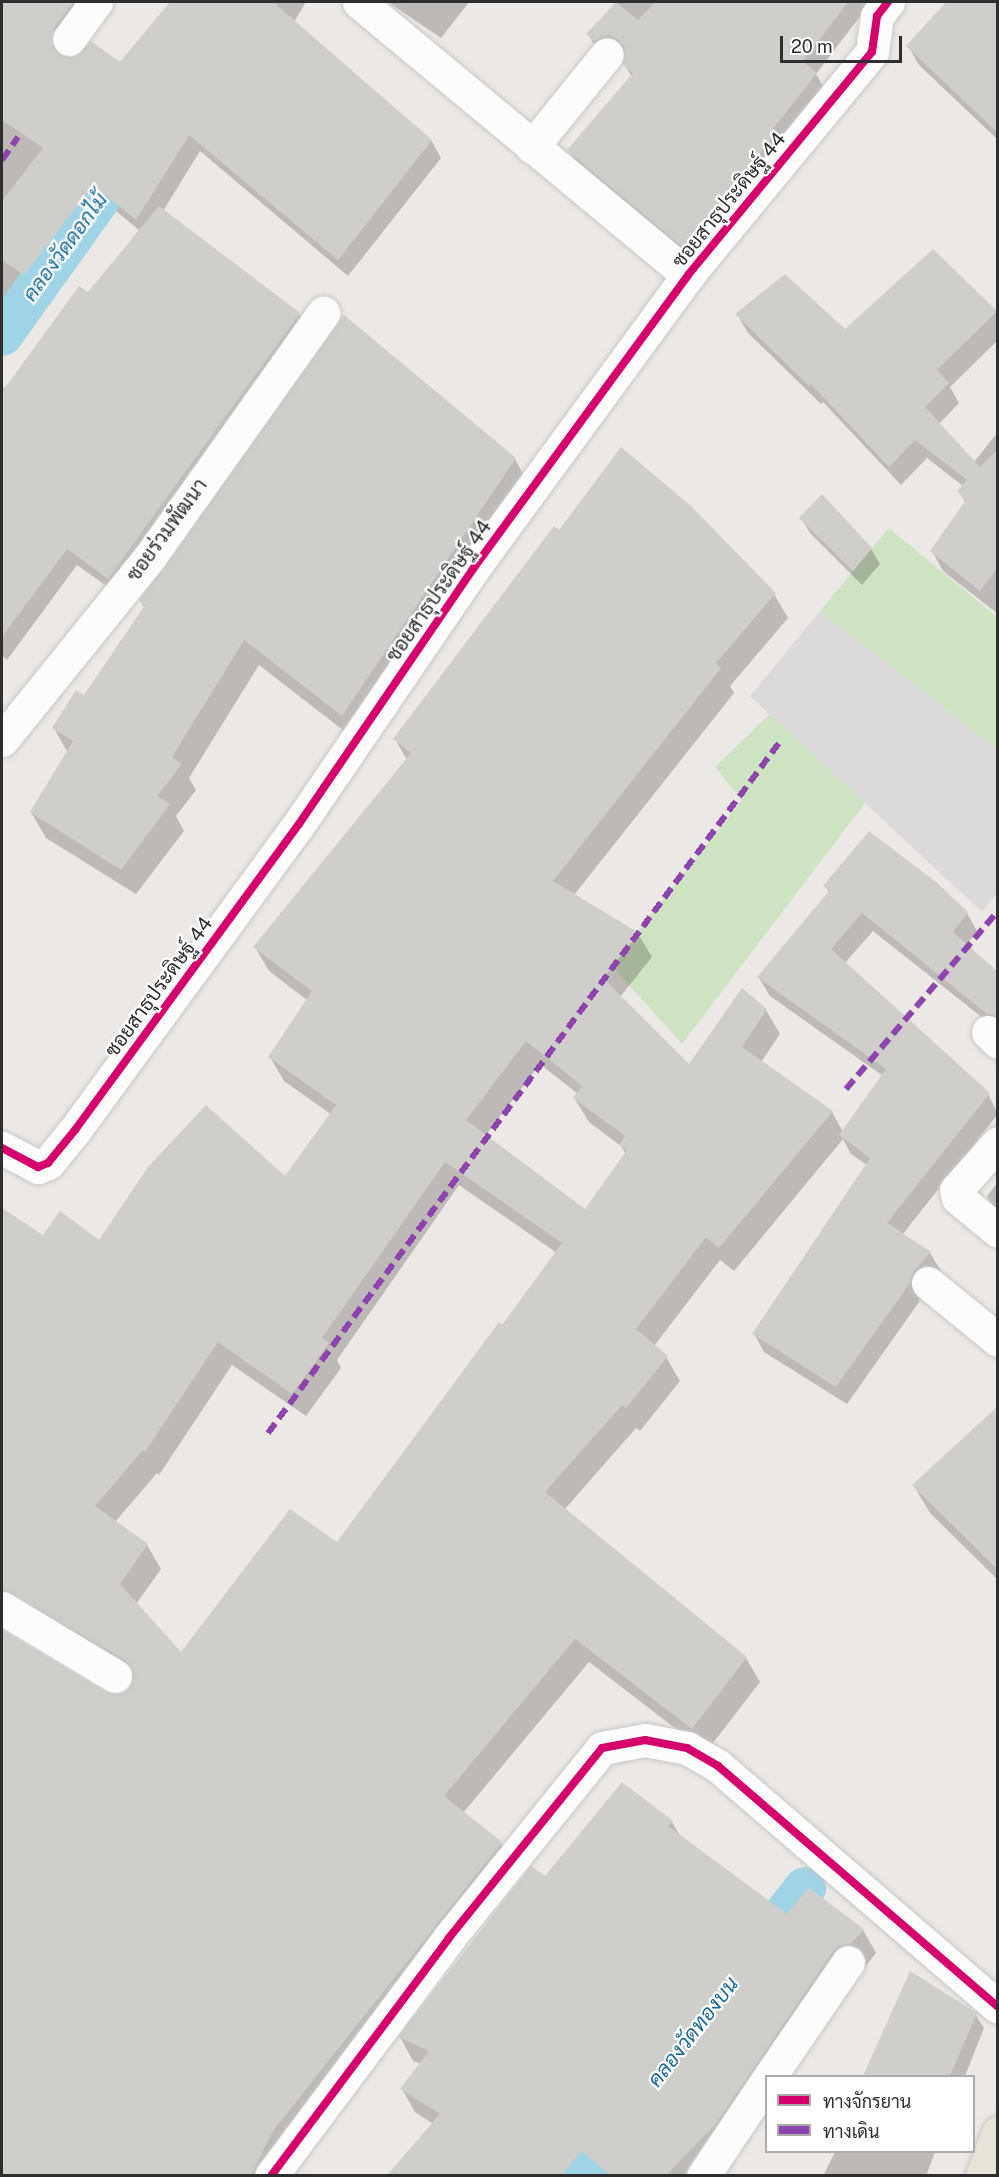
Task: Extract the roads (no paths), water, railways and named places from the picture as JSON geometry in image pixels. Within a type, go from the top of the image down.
[{"type":"main road","points":[[982,2175],[998,2133]]},
{"type":"street","points":[[69,39],[96,2]]},
{"type":"street","points":[[360,2],[688,275]]},
{"type":"street","name":"ซอยสาธุประดิษฐ์ 44","points":[[2,1148],[38,1167],[48,1163],[75,1130],[299,824],[473,569],[688,275],[872,52],[877,16],[888,2]]},
{"type":"street","points":[[532,147],[607,54]]},
{"type":"street","name":"ซอยร่วมพัฒนา","points":[[2,740],[149,558],[323,313]]},
{"type":"street","points":[[998,1143],[956,1190],[957,1198],[998,1231]]},
{"type":"street","points":[[928,1282],[998,1340]]},
{"type":"street","points":[[2,1608],[115,1676]]},
{"type":"street","points":[[272,2175],[448,1939],[602,1748],[645,1740],[687,1748],[718,1766],[998,2007]]},
{"type":"street","points":[[771,2075],[848,1962]]},
{"type":"street","points":[[703,2175],[765,2083]]},
{"type":"waterway","name":"คลองวัดดอกไม้","points":[[2,335],[128,159]]},
{"type":"waterway","name":"คลองวัดทองบน","points":[[750,1958],[805,1888]]},
{"type":"waterway","name":"คลองวัดทองบน","points":[[580,2176],[627,2116]]}]
